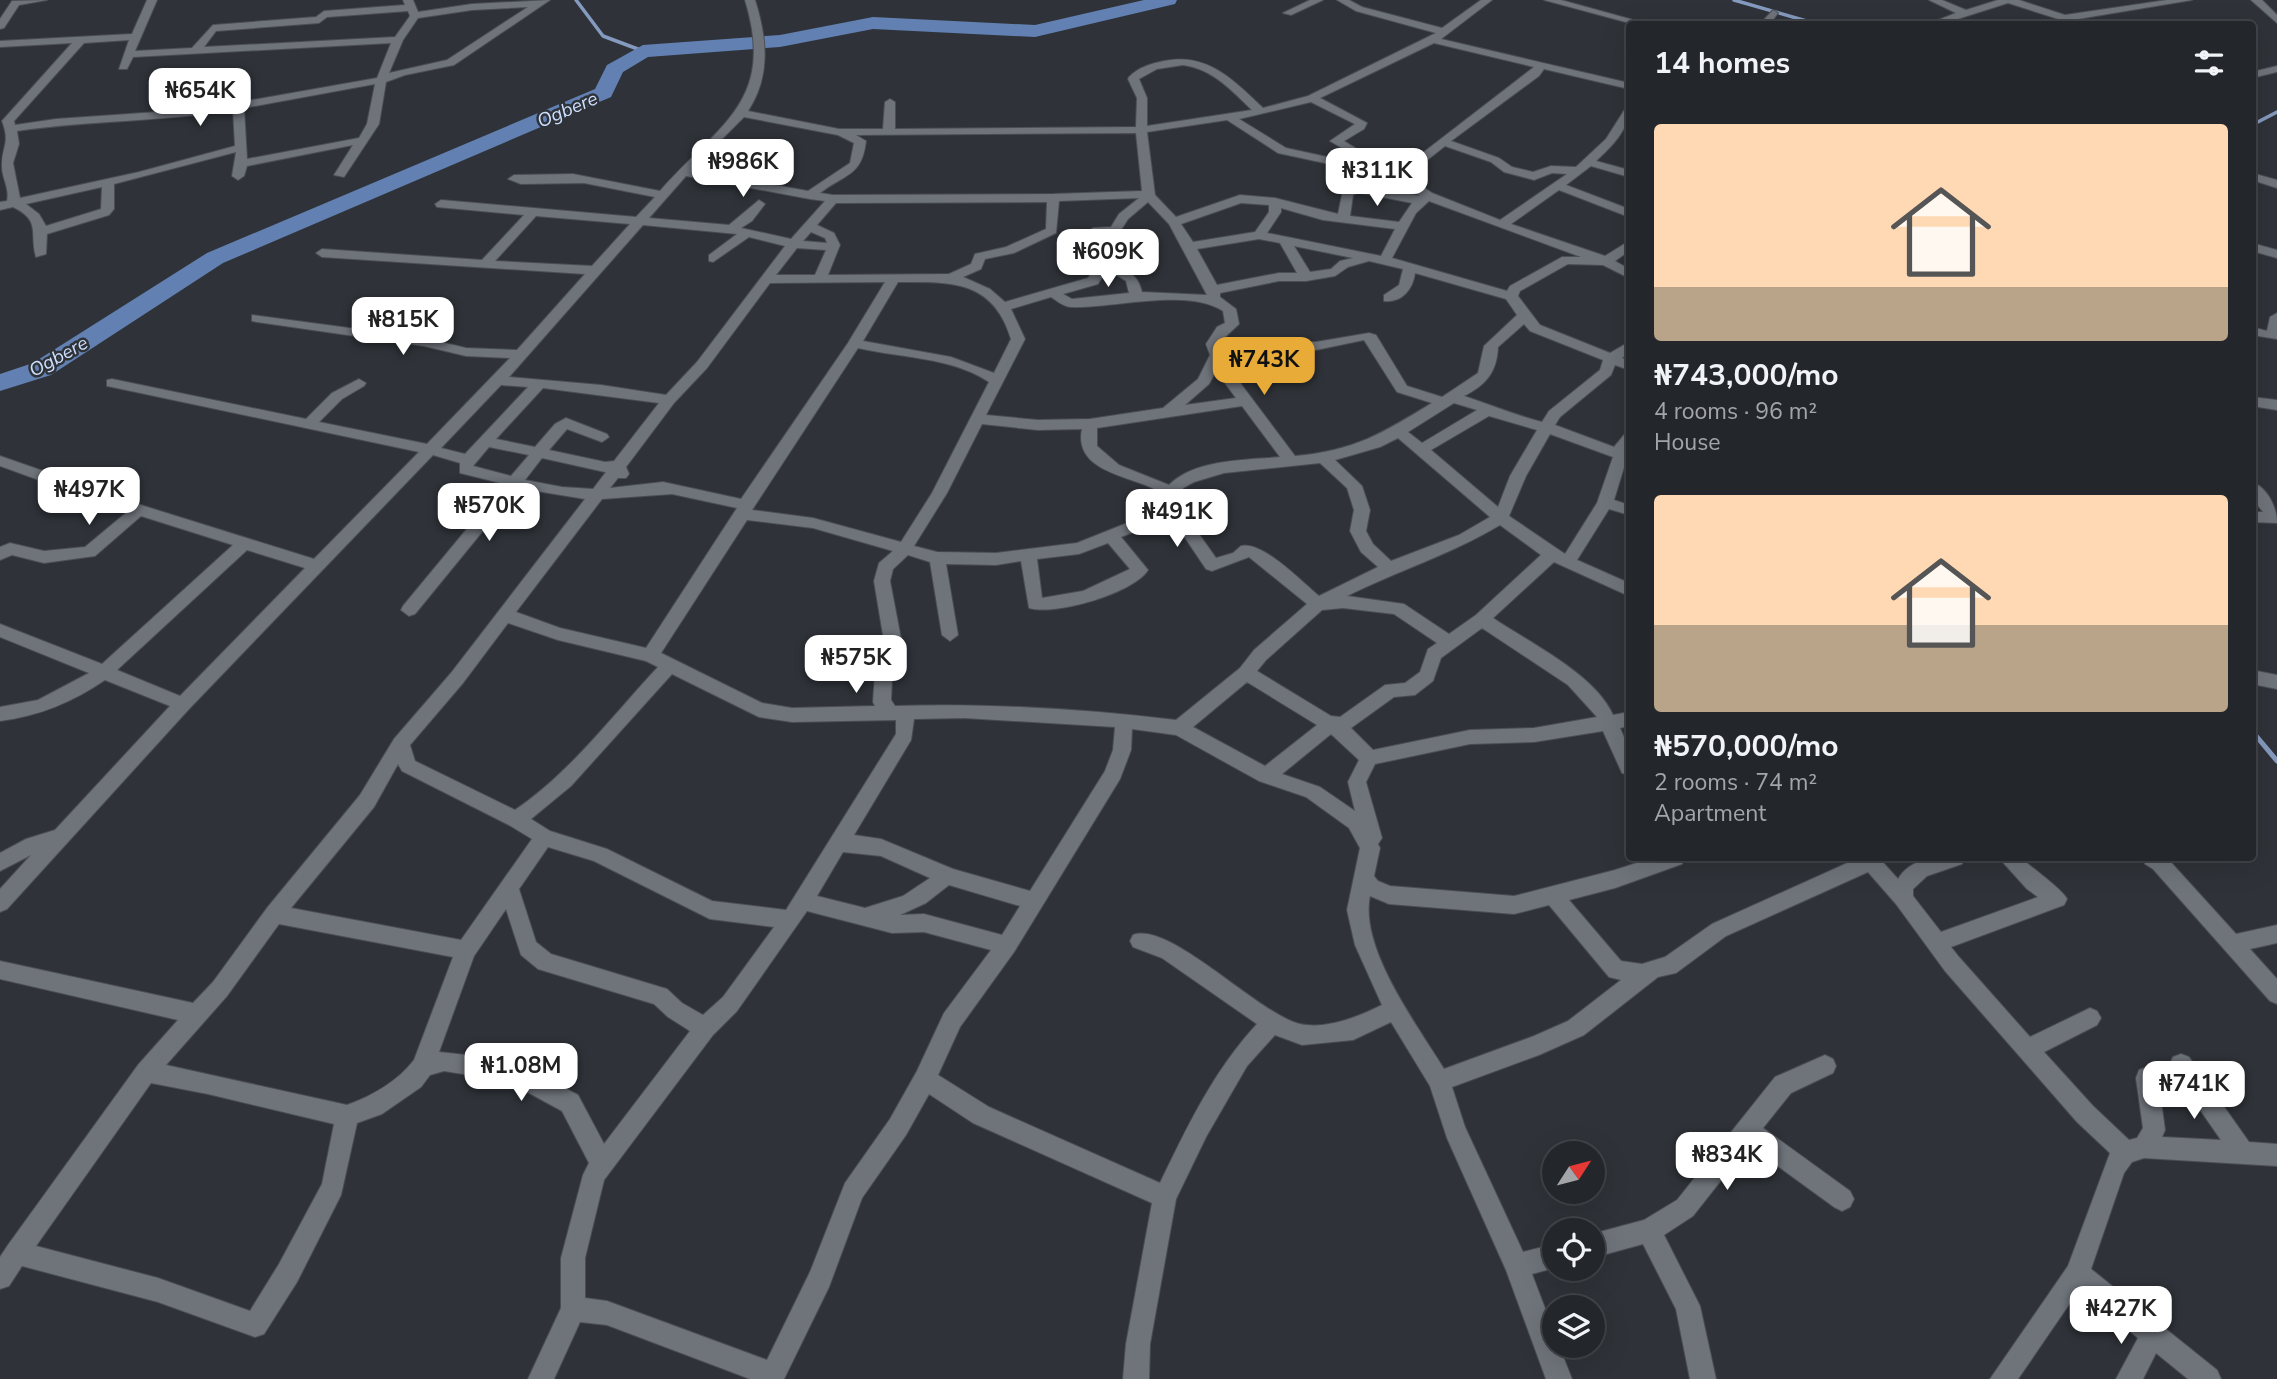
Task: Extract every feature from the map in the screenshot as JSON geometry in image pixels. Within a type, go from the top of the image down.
[{"type":"street","points":[[0,26],[17,1],[42,0]]},
{"type":"street","points":[[123,67],[152,0]]},
{"type":"street","points":[[0,903],[183,704],[498,380],[683,172],[740,113],[751,96],[762,55],[761,33],[750,0]]},
{"type":"street","points":[[1288,13],[1318,0]]},
{"type":"street","points":[[1342,0],[1359,9],[1444,32]]},
{"type":"street","points":[[740,113],[837,131],[890,131],[1141,130],[1261,112],[1312,98],[1433,40],[1487,0]]},
{"type":"street","points":[[1549,0],[1579,4],[1633,21]]},
{"type":"street","points":[[1943,21],[1990,2],[2008,0],[2074,21]]},
{"type":"street","points":[[2064,18],[2187,0]]},
{"type":"street","points":[[2256,0],[2277,20]]},
{"type":"street","points":[[196,50],[213,28],[319,20],[326,9],[472,7],[543,1]]},
{"type":"street","points":[[9,128],[201,112],[381,80],[402,72],[450,63],[543,1]]},
{"type":"street","points":[[1937,2],[1964,13]]},
{"type":"street","points":[[1937,2],[1946,20]]},
{"type":"street","points":[[340,175],[373,124],[381,80],[411,8]]},
{"type":"street","points":[[1767,21],[1773,13]]},
{"type":"street","points":[[0,44],[138,37]]},
{"type":"street","points":[[0,142],[80,40]]},
{"type":"street","points":[[130,54],[398,40]]},
{"type":"street","points":[[1433,40],[1624,85]]},
{"type":"street","points":[[1168,412],[1204,381],[1222,330],[1232,324],[1229,309],[1214,295],[1174,222],[1149,195],[1141,130],[1142,98],[1133,79],[1151,66],[1188,60],[1214,70],[1261,112]]},
{"type":"street","points":[[1344,219],[1347,193],[1395,176],[1535,74],[1541,65]]},
{"type":"street","points":[[2256,74],[2277,69]]},
{"type":"street","points":[[1312,98],[1361,123],[1360,127],[1336,141],[1351,149],[1345,166]]},
{"type":"street","points":[[890,102],[890,131]]},
{"type":"street","points":[[237,104],[242,163],[238,176]]},
{"type":"street","points":[[1228,116],[1282,151],[1395,176],[1420,201]]},
{"type":"street","points":[[1502,224],[1584,167],[1609,141],[1626,116]]},
{"type":"street","points":[[6,204],[16,196],[7,168],[9,128]]},
{"type":"street","points":[[810,195],[824,181],[848,175],[860,159],[860,141],[837,131]]},
{"type":"street","points":[[242,163],[364,140]]},
{"type":"street","points":[[1442,141],[1495,160],[1508,170],[1534,176],[1551,169],[1584,167],[1626,174]]},
{"type":"street","points":[[6,204],[108,182],[239,148]]},
{"type":"street","points":[[683,172],[834,199],[1149,195]]},
{"type":"street","points":[[514,179],[529,182],[548,177],[575,178],[664,195]]},
{"type":"street","points":[[2256,177],[2277,184]]},
{"type":"street","points":[[43,231],[105,212],[108,209],[108,182]]},
{"type":"street","points":[[1558,186],[1626,212]]},
{"type":"street","points":[[1361,189],[1420,201],[1502,224],[1605,261],[1626,272]]},
{"type":"street","points":[[1004,307],[1093,281],[1103,265],[1084,238],[1097,232],[1115,230],[1124,217],[1149,195]]},
{"type":"street","points":[[951,278],[977,266],[979,257],[1010,250],[1052,230],[1053,198]]},
{"type":"street","points":[[0,1277],[146,1072],[220,989],[274,914],[367,801],[400,744],[457,678],[669,400],[702,365],[765,279],[834,199]]},
{"type":"street","points":[[1174,222],[1240,199],[1275,202],[1344,219],[1400,226]]},
{"type":"street","points":[[1054,294],[1070,303],[1136,296],[1214,295],[1279,277],[1306,277],[1335,272],[1353,260],[1378,259],[1395,247],[1400,226],[1420,201]]},
{"type":"street","points":[[1259,235],[1278,207],[1275,202]]},
{"type":"street","points":[[6,204],[37,216],[43,231],[40,254]]},
{"type":"street","points":[[441,204],[731,229],[794,244],[833,247]]},
{"type":"street","points":[[731,229],[748,218],[759,204]]},
{"type":"street","points":[[485,265],[533,213]]},
{"type":"street","points":[[811,227],[830,236],[833,247],[820,278]]},
{"type":"street","points":[[1115,230],[1122,244],[1122,252],[1113,262],[1118,270],[1132,279],[1136,296]]},
{"type":"street","points":[[713,258],[745,234]]},
{"type":"street","points":[[1189,246],[1259,235],[1409,267],[1511,296],[1521,307],[1523,317],[1553,338],[1626,365]]},
{"type":"street","points":[[1286,242],[1306,277]]},
{"type":"street","points":[[1303,243],[1326,259],[1335,272]]},
{"type":"street","points":[[1511,296],[1515,289],[1566,260],[1605,261],[1626,247]]},
{"type":"street","points":[[2256,247],[2276,249]]},
{"type":"street","points":[[322,253],[582,271],[598,269]]},
{"type":"street","points":[[1390,298],[1405,290],[1409,267]]},
{"type":"street","points":[[650,655],[855,343],[894,278]]},
{"type":"street","points":[[765,279],[951,278],[976,284],[1004,307],[1013,319],[1018,339],[995,380],[978,419],[904,550],[885,567],[882,581],[894,649],[885,658],[882,702],[891,713],[905,713]]},
{"type":"street","points":[[1175,507],[1176,486],[1185,478],[1323,458],[1401,433],[1485,377],[1492,364],[1491,346],[1506,328],[1518,324],[1523,317]]},
{"type":"street","points":[[257,318],[424,342],[466,352],[520,354]]},
{"type":"street","points":[[2256,332],[2272,336],[2277,323]]},
{"type":"street","points":[[1215,350],[1317,346],[1364,336],[1371,338],[1402,388],[1489,409],[1499,416],[1545,427],[1624,459],[1612,475],[1605,503],[1560,558],[1434,654],[1427,676],[1409,690],[1391,690],[1343,724],[1329,723]]},
{"type":"street","points":[[855,343],[887,352],[956,362],[986,371],[995,380]]},
{"type":"street","points":[[1180,728],[1247,673],[1260,655],[1318,604],[1389,568],[1443,549],[1501,518],[1518,476],[1554,414],[1606,372],[1610,360],[1626,347]]},
{"type":"street","points":[[1215,350],[1244,401],[1291,461]]},
{"type":"street","points":[[498,380],[601,388],[669,400]]},
{"type":"street","points":[[112,383],[468,460]]},
{"type":"street","points":[[307,426],[337,397],[359,383]]},
{"type":"street","points":[[539,384],[468,460],[465,469],[515,484],[577,494],[642,488],[673,489]]},
{"type":"street","points":[[978,419],[1038,425],[1090,424],[1244,401]]},
{"type":"street","points":[[2256,402],[2277,405]]},
{"type":"street","points":[[1422,449],[1489,409]]},
{"type":"street","points":[[409,610],[566,423],[601,436]]},
{"type":"street","points":[[1090,424],[1085,436],[1088,446],[1104,464],[1127,476],[1161,485],[1212,565],[1239,557],[1247,551],[1259,555],[1318,604],[1343,601],[1398,608],[1449,642]]},
{"type":"street","points":[[1401,433],[1501,518],[1560,558],[1626,589]]},
{"type":"street","points":[[485,441],[605,467],[618,466]]},
{"type":"street","points":[[1323,458],[1354,486],[1362,510],[1358,531],[1367,548],[1389,568]]},
{"type":"street","points":[[0,461],[139,510],[316,566]]},
{"type":"street","points":[[618,466],[624,480],[813,523],[937,558],[996,559],[1058,552],[1111,536],[1175,507]]},
{"type":"street","points":[[2256,492],[2276,518]]},
{"type":"street","points":[[1605,503],[1626,508]]},
{"type":"street","points":[[0,554],[10,549],[44,557],[89,552],[139,510]]},
{"type":"street","points":[[2256,517],[2276,518]]},
{"type":"street","points":[[1028,554],[1035,604],[1048,604],[1102,592],[1137,573],[1139,569],[1111,536]]},
{"type":"street","points":[[0,714],[46,706],[104,672],[245,543]]},
{"type":"street","points":[[937,558],[950,635]]},
{"type":"street","points":[[505,615],[558,634],[650,655],[758,710],[792,715],[964,711],[1124,721],[1180,728],[1266,776],[1313,792],[1356,822],[1370,848]]},
{"type":"street","points":[[1482,619],[1574,680],[1602,709],[1606,723],[1626,762]]},
{"type":"street","points":[[0,631],[183,704]]},
{"type":"street","points":[[516,818],[543,801],[564,781],[670,665]]},
{"type":"street","points":[[1247,673],[1343,732],[1369,758]]},
{"type":"street","points":[[2256,678],[2277,682]]},
{"type":"street","points":[[541,1379],[572,1310],[573,1258],[594,1175],[705,1028],[730,1004],[791,920],[905,734],[905,713]]},
{"type":"street","points":[[1369,758],[1470,737],[1534,734],[1626,720]]},
{"type":"street","points":[[572,1310],[607,1313],[773,1374],[820,1278],[853,1191],[898,1127],[953,1020],[1006,945],[1113,774],[1122,750],[1124,721]]},
{"type":"street","points":[[1266,776],[1322,732],[1329,723]]},
{"type":"street","points":[[400,744],[408,766],[516,818],[544,837],[600,856],[710,910],[791,920]]},
{"type":"street","points":[[1369,758],[1357,782],[1373,839],[1357,910],[1366,945],[1395,1009],[1439,1081],[1455,1130],[1517,1266],[1559,1379]]},
{"type":"street","points":[[0,863],[33,845],[62,836]]},
{"type":"street","points":[[146,1072],[208,1083],[348,1116],[374,1106],[413,1079],[423,1066],[449,989],[466,950],[544,837]]},
{"type":"street","points":[[838,844],[860,842],[882,846],[946,875],[1034,901]]},
{"type":"street","points":[[1365,879],[1371,887],[1389,895],[1514,905],[1555,896],[1666,861]]},
{"type":"street","points":[[1439,1081],[1539,1045],[1576,1028],[1653,968],[1669,965],[1719,930],[1863,861]]},
{"type":"street","points":[[1867,861],[1873,864],[1903,898],[1937,943],[2085,1114],[2134,1149],[2277,1155]]},
{"type":"street","points":[[1903,898],[1902,887],[1906,880],[1921,870],[1946,861]]},
{"type":"street","points":[[1937,943],[2057,899],[2034,883],[2012,861]]},
{"type":"street","points":[[2155,861],[2277,994]]},
{"type":"street","points":[[864,917],[914,902],[927,895],[946,875]]},
{"type":"street","points":[[509,887],[528,948],[545,962],[660,996],[675,1010],[705,1028]]},
{"type":"street","points":[[1555,896],[1589,941],[1616,970],[1647,975]]},
{"type":"street","points":[[803,901],[892,924],[925,923],[1006,945]]},
{"type":"street","points":[[274,914],[466,950]]},
{"type":"street","points":[[2232,944],[2277,934]]},
{"type":"street","points":[[1140,941],[1169,951],[1272,1023],[1302,1035],[1353,1030],[1395,1009]]},
{"type":"street","points":[[0,970],[196,1014]]},
{"type":"street","points":[[2028,1049],[2090,1018]]},
{"type":"street","points":[[1136,1379],[1138,1344],[1166,1197],[1198,1129],[1240,1059],[1272,1023]]},
{"type":"street","points":[[423,1066],[444,1061],[512,1071],[523,1080],[570,1104],[602,1164]]},
{"type":"street","points":[[2181,1064],[2244,1154]]},
{"type":"street","points":[[1605,1243],[1649,1231],[1685,1208],[1783,1085],[1825,1066]]},
{"type":"street","points":[[925,1079],[981,1115],[1166,1197]]},
{"type":"street","points":[[2003,1379],[2077,1273],[2115,1166],[2154,1130],[2147,1079]]},
{"type":"street","points":[[16,1254],[158,1290],[222,1316],[255,1325],[288,1273],[333,1187],[348,1116]]},
{"type":"street","points":[[1749,1131],[1842,1199]]},
{"type":"street","points":[[1649,1231],[1689,1306],[1703,1379]]},
{"type":"street","points":[[1517,1266],[1542,1259]]},
{"type":"street","points":[[2077,1273],[2208,1379]]},
{"type":"street","points":[[2129,1379],[2152,1336]]},
{"type":"waterway","points":[[576,0],[603,36],[643,51]]},
{"type":"waterway","name":"Ogbere","points":[[0,383],[42,369],[215,258],[604,93],[614,69],[643,51],[780,41],[873,23],[1035,31],[1168,0]]},
{"type":"waterway","points":[[1734,0],[1807,21]]},
{"type":"waterway","points":[[2256,123],[2277,112]]},
{"type":"waterway","points":[[2256,736],[2277,761]]}]
